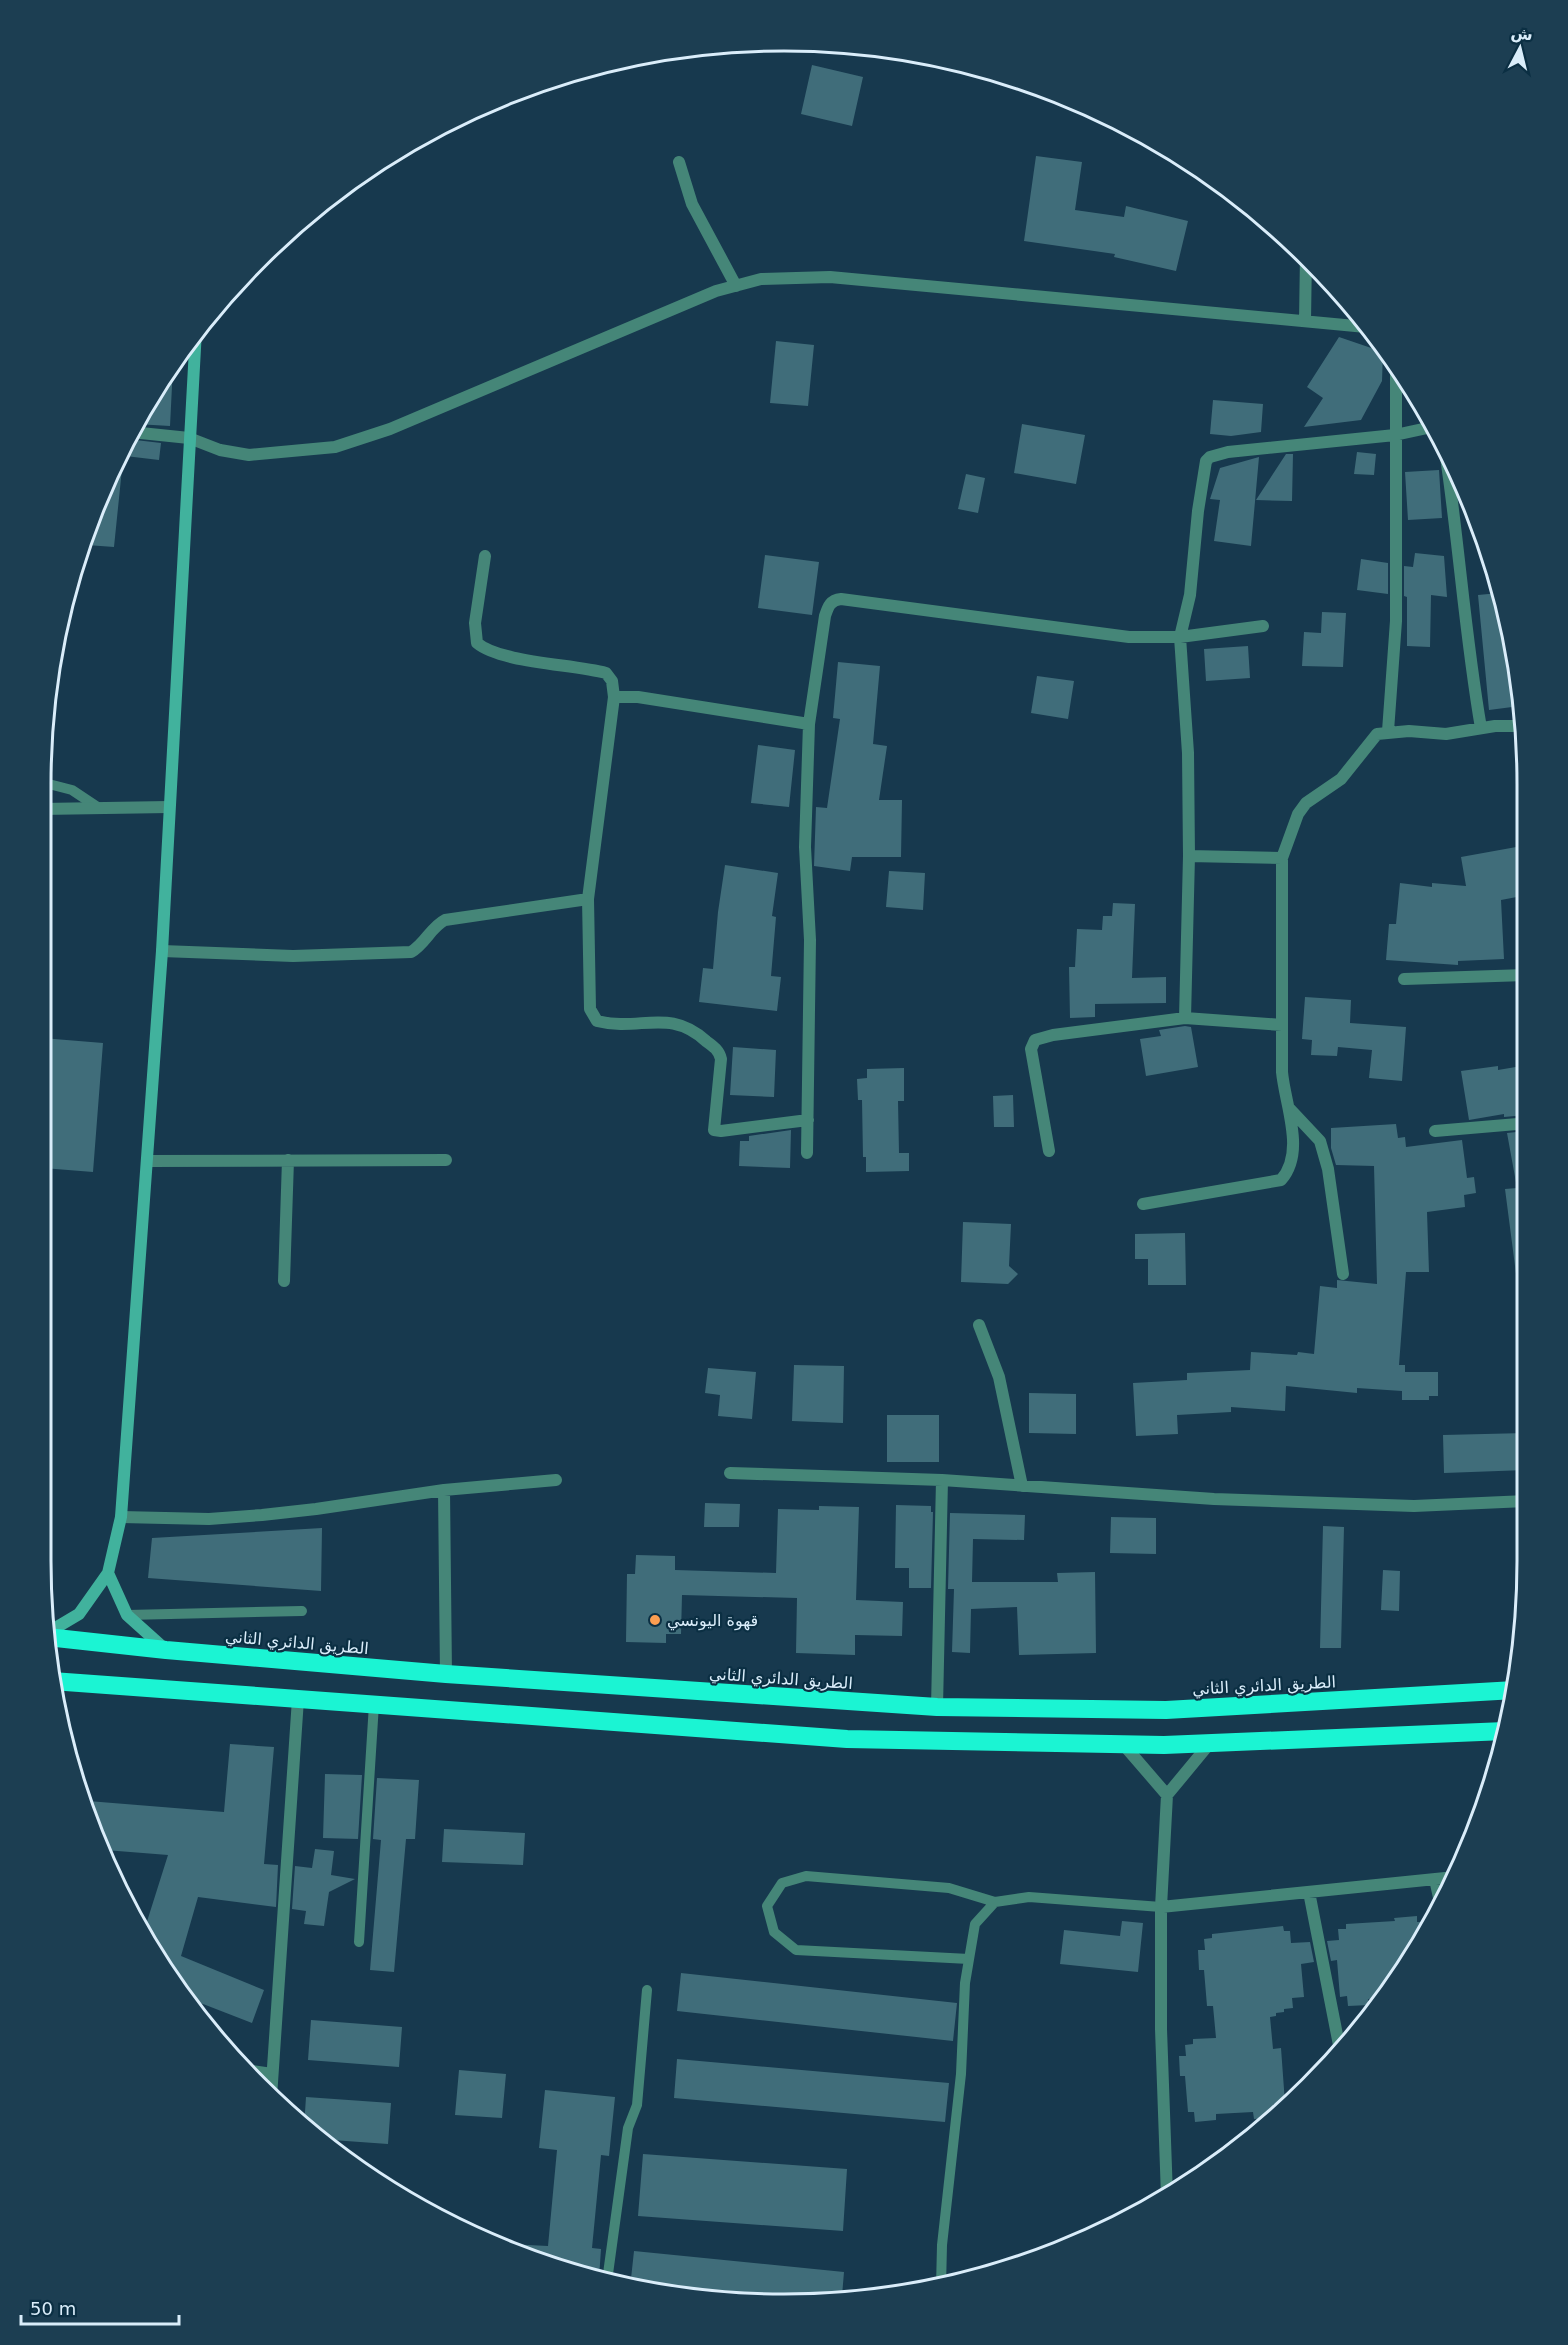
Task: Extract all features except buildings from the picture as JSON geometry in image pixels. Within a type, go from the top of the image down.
[{"type":"highway","name":"الطريق الدائري الثاني","points":[[55,1636],[166,1650],[446,1674],[937,1707],[1166,1710],[1505,1691]]},
{"type":"highway","points":[[61,1682],[847,1739],[1123,1744],[1210,1743],[1497,1731]]},
{"type":"street","points":[[679,162],[692,204],[736,286]]},
{"type":"street","points":[[1305,321],[1306,270]]},
{"type":"street","points":[[141,433],[189,438],[220,450],[249,455],[335,447],[390,429],[716,291],[761,279],[830,277],[1356,326]]},
{"type":"street","points":[[55,1630],[79,1614],[108,1573],[121,1517],[162,951],[195,348]]},
{"type":"street","points":[[1388,731],[1396,621],[1398,546],[1396,381]]},
{"type":"street","points":[[1185,1018],[1189,856],[1188,753],[1180,636],[1190,595],[1203,468],[1210,457],[1228,452],[1395,435],[1425,429]]},
{"type":"street","points":[[1448,476],[1470,664],[1481,728]]},
{"type":"street","points":[[485,556],[475,623],[477,643],[503,655],[606,673],[612,681],[614,697],[588,899],[590,1009],[597,1021],[622,1025],[674,1022],[693,1029],[720,1053],[714,1130],[808,1120]]},
{"type":"street","points":[[807,1153],[810,940],[805,847],[809,724],[825,616],[829,605],[841,599],[1129,637],[1180,636],[1263,626]]},
{"type":"street","points":[[614,697],[638,697],[809,724]]},
{"type":"street","points":[[1143,1204],[1281,1180],[1289,1171],[1293,1151],[1289,1108],[1284,1093],[1282,1072],[1282,858],[1298,814],[1306,803],[1341,778],[1377,734],[1388,731],[1446,734],[1481,728],[1514,726]]},
{"type":"street","points":[[51,809],[169,807]]},
{"type":"street","points":[[1189,856],[1282,858]]},
{"type":"street","points":[[162,951],[293,956],[411,952],[418,948],[435,927],[445,920],[588,899]]},
{"type":"street","points":[[1404,979],[1517,975]]},
{"type":"street","points":[[1049,1151],[1031,1049],[1035,1040],[1053,1035],[1185,1018],[1281,1024]]},
{"type":"street","points":[[1289,1108],[1320,1141],[1328,1169],[1343,1274]]},
{"type":"street","points":[[1435,1131],[1517,1124]]},
{"type":"street","points":[[284,1281],[288,1160]]},
{"type":"street","points":[[147,1161],[446,1160]]},
{"type":"street","points":[[979,1325],[999,1377],[1022,1486]]},
{"type":"street","points":[[730,1473],[942,1480],[1214,1499],[1402,1506],[1517,1501]]},
{"type":"street","points":[[121,1517],[209,1519],[262,1515],[444,1490],[556,1480]]},
{"type":"street","points":[[937,1707],[942,1480]]},
{"type":"street","points":[[444,1490],[446,1674]]},
{"type":"street","points":[[108,1573],[127,1615],[166,1650]]},
{"type":"street","points":[[272,2084],[298,1699]]},
{"type":"street","points":[[1167,2185],[1161,2029],[1161,1907],[1167,1795],[1210,1743]]},
{"type":"street","points":[[1123,1744],[1167,1795]]},
{"type":"street","points":[[1161,1907],[1444,1878]]},
{"type":"street","points":[[1435,1879],[1438,1891]]},
{"type":"street","points":[[1309,1892],[1338,2040]]},
{"type":"street","points":[[260,2072],[272,2074]]},
{"type":"lane","points":[[51,785],[72,790],[99,808]]},
{"type":"lane","points":[[127,1615],[302,1611]]},
{"type":"lane","points":[[359,1942],[374,1704]]},
{"type":"lane","points":[[969,1959],[796,1950],[774,1932],[767,1906],[782,1883],[806,1876],[949,1888],[995,1902],[1029,1897],[1161,1907]]},
{"type":"lane","points":[[941,2277],[942,2245],[961,2074],[965,1983],[975,1924],[995,1902]]},
{"type":"lane","points":[[608,2272],[628,2128],[637,2105],[647,1990]]},
{"type":"place","name":"قهوة اليونسي","points":[[655,1620]]}]
